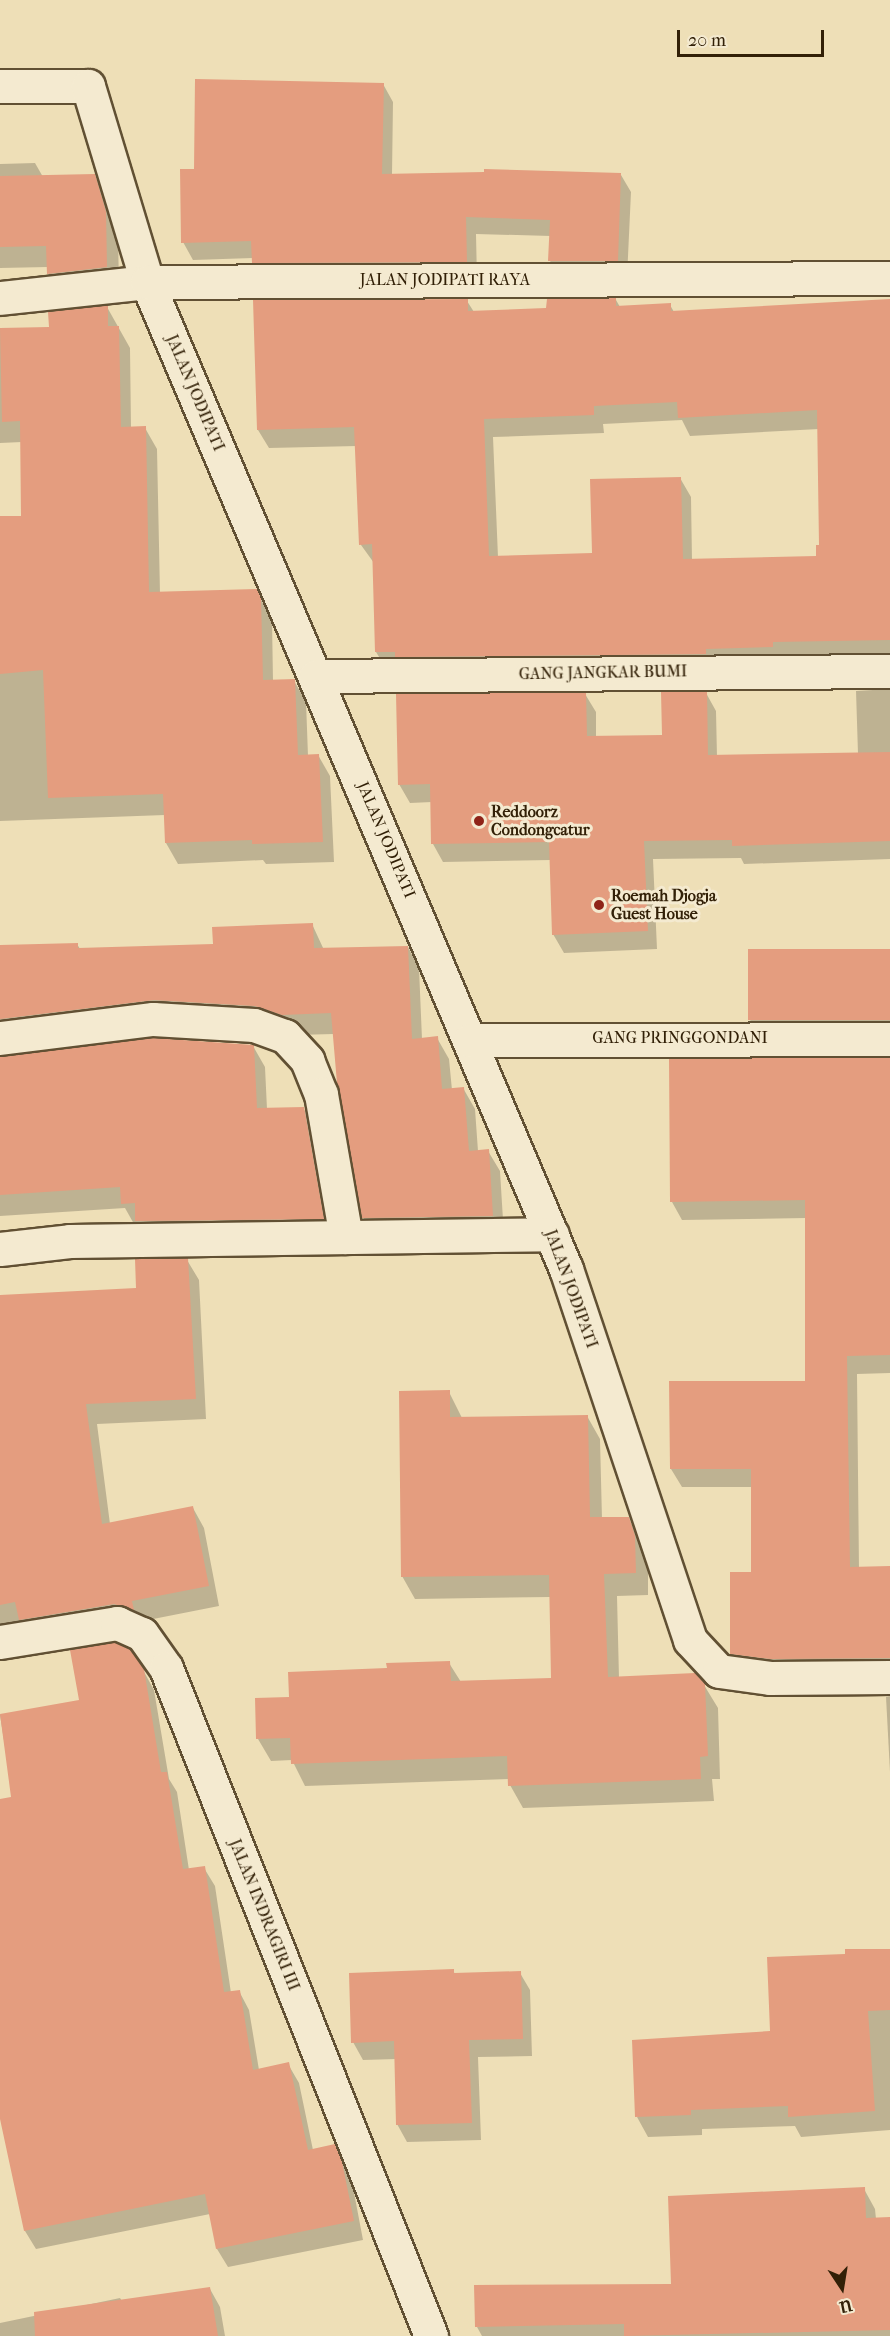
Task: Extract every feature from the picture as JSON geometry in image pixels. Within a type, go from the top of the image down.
[{"type":"street","name":"JALAN JODIPATI","points":[[0,86],[88,86],[147,282],[566,1269],[690,1640],[719,1671],[770,1678],[890,1677]]},
{"type":"street","name":"JALAN JODIPATI RAYA","points":[[0,298],[147,282],[890,278]]},
{"type":"street","name":"GANG JANGKAR BUMI","points":[[316,676],[890,671]]},
{"type":"street","points":[[0,1038],[153,1019],[254,1025],[285,1036],[307,1060],[321,1094],[346,1237]]},
{"type":"street","name":"GANG PRINGGONDANI","points":[[470,1040],[890,1039]]},
{"type":"street","points":[[0,1249],[70,1241],[552,1234]]},
{"type":"street","name":"JALAN INDRAGIRI III","points":[[0,1642],[117,1623],[142,1634],[166,1668],[430,2336]]},
{"type":"building","points":[[195,79],[384,83],[382,174],[484,172],[484,169],[621,173],[618,261],[548,261],[550,220],[466,217],[467,262],[252,263],[251,241],[181,243],[180,169],[194,169]]},
{"type":"building","points":[[95,174],[106,212],[107,267],[47,274],[46,246],[0,247],[0,176]]},
{"type":"building","points":[[616,298],[616,306],[671,303],[671,311],[890,299],[890,640],[773,642],[773,647],[706,649],[706,654],[395,657],[395,652],[375,652],[372,544],[359,545],[354,427],[257,430],[253,300],[468,299],[468,311],[546,308],[547,299]],"holes":[[[677,402],[678,418],[817,410],[819,545],[816,545],[816,556],[683,559],[681,477],[590,479],[592,553],[489,556],[484,419],[594,415],[594,406]]]},
{"type":"building","points":[[108,305],[108,326],[119,326],[121,427],[146,426],[149,592],[257,589],[261,598],[263,680],[295,679],[298,755],[319,754],[323,842],[252,844],[252,840],[165,843],[163,794],[48,798],[43,670],[0,674],[0,516],[21,516],[20,421],[2,422],[0,328],[49,327],[48,312]]},
{"type":"building","points":[[707,691],[708,755],[890,752],[890,841],[732,846],[732,840],[644,841],[648,931],[552,935],[549,842],[431,844],[430,784],[398,785],[396,694],[586,692],[587,736],[662,735],[661,692]]},
{"type":"building","points":[[313,923],[314,948],[408,946],[412,1039],[438,1036],[442,1089],[464,1087],[469,1151],[489,1149],[493,1216],[362,1218],[337,1083],[331,1013],[282,1015],[255,1006],[154,1000],[0,1019],[0,945],[78,943],[78,948],[213,944],[212,927]]},
{"type":"building","points":[[748,949],[890,949],[890,1020],[748,1020]]},
{"type":"building","points":[[154,1038],[254,1045],[257,1108],[304,1107],[324,1219],[135,1221],[135,1203],[121,1204],[120,1187],[0,1195],[0,1056]]},
{"type":"building","points":[[669,1058],[890,1058],[890,1355],[847,1356],[850,1567],[890,1566],[890,1658],[771,1659],[730,1654],[730,1572],[751,1572],[751,1469],[670,1469],[669,1381],[805,1381],[805,1200],[670,1202]]},
{"type":"building","points":[[188,1258],[196,1399],[86,1404],[102,1524],[193,1506],[209,1586],[132,1601],[134,1610],[114,1604],[19,1620],[15,1602],[0,1605],[0,1295],[136,1288],[135,1259]]},
{"type":"building","points":[[450,1390],[450,1417],[588,1415],[590,1517],[629,1517],[635,1536],[636,1573],[604,1574],[608,1677],[695,1673],[705,1684],[708,1756],[700,1757],[701,1779],[508,1786],[507,1756],[291,1764],[290,1738],[256,1739],[255,1698],[289,1697],[288,1672],[387,1668],[386,1663],[450,1661],[451,1681],[551,1678],[549,1575],[401,1577],[399,1391]]},
{"type":"building","points":[[115,1642],[130,1649],[144,1669],[161,1772],[167,1772],[183,1869],[205,1866],[224,1992],[240,1990],[253,2070],[289,2062],[308,2150],[335,2144],[342,2162],[354,2221],[216,2249],[205,2194],[24,2231],[0,2119],[0,1799],[11,1797],[0,1714],[79,1700],[70,1650]]},
{"type":"building","points":[[845,1949],[890,1949],[890,2010],[868,2011],[875,2111],[788,2117],[788,2106],[691,2110],[691,2115],[635,2117],[632,2040],[770,2031],[767,1957],[845,1954]]},
{"type":"building","points":[[454,1969],[454,1973],[521,1971],[523,2039],[469,2040],[472,2123],[396,2125],[394,2041],[351,2043],[349,1973]]},
{"type":"building","points":[[865,2187],[866,2218],[890,2217],[890,2330],[624,2336],[624,2324],[475,2327],[474,2285],[671,2284],[668,2196]]},
{"type":"building","points":[[210,2287],[218,2336],[35,2336],[34,2312]]},
{"type":"place","name":"Reddoorz Condongcatur","points":[[479,821]]},
{"type":"place","name":"Roemah Djogja Guest House","points":[[599,905]]}]
